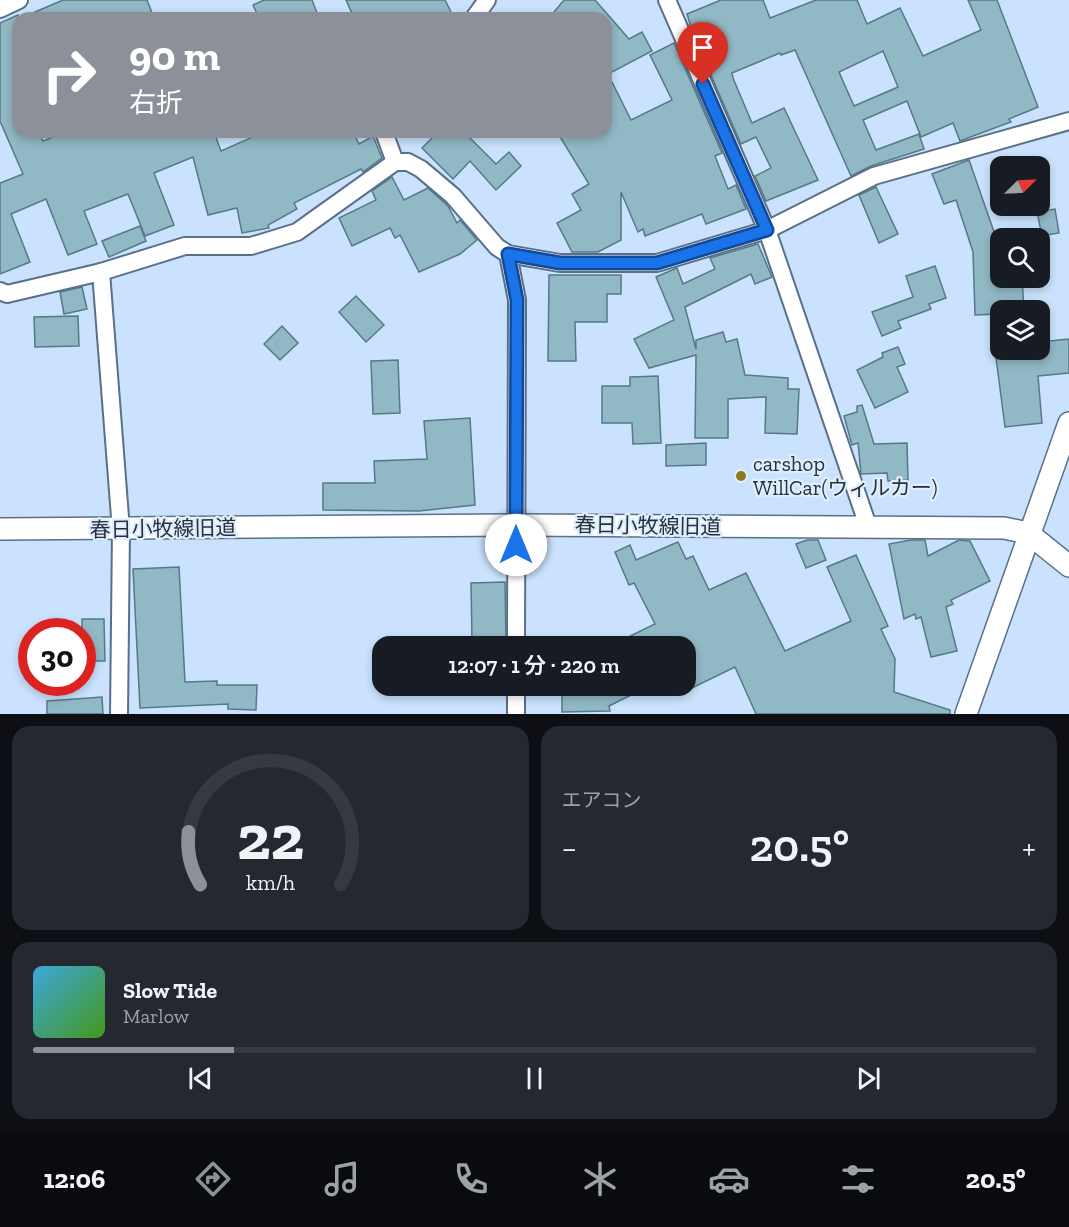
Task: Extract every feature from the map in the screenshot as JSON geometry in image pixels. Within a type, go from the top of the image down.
[{"type":"street","points":[[0,9],[19,0]]},
{"type":"street","points":[[667,0],[767,230],[869,529]]},
{"type":"street","points":[[0,291],[7,294],[101,272],[185,246],[251,246],[297,232],[395,162],[408,162],[428,174],[453,196],[497,247],[508,254],[560,263],[657,263],[767,230],[874,176],[1069,122]]},
{"type":"street","points":[[386,138],[395,162]]},
{"type":"street","points":[[508,254],[517,300],[516,636]]},
{"type":"street","points":[[101,272],[121,530],[119,714]]},
{"type":"street","points":[[966,714],[1069,423]]},
{"type":"street","name":"春日小牧線旧道","points":[[0,529],[121,530],[516,525],[869,529],[1004,528],[1028,534],[1069,566]]},
{"type":"street","points":[[516,696],[516,714]]},
{"type":"building","points":[[63,0],[147,0],[152,12],[35,12]]},
{"type":"building","points":[[264,0],[312,0],[317,12],[256,12],[253,5]]},
{"type":"building","points":[[346,0],[445,0],[451,12],[351,12]]},
{"type":"building","points":[[564,0],[595,0],[605,12],[554,12]]},
{"type":"building","points":[[721,0],[763,0],[770,18],[816,0],[857,0],[867,24],[900,8],[923,56],[981,30],[968,0],[997,0],[1038,107],[1009,119],[1011,122],[960,141],[953,123],[921,137],[907,101],[863,120],[876,150],[919,134],[924,149],[871,166],[851,176],[795,50],[781,55],[780,53],[732,73],[733,78],[752,123],[784,108],[818,180],[766,201],[755,176],[771,168],[756,137],[741,144],[693,34],[687,14]],"holes":[[[883,51],[898,87],[854,106],[839,72]]]},
{"type":"building","points":[[12,18],[12,138],[42,138],[43,141],[51,138],[216,138],[221,151],[250,138],[356,138],[359,144],[374,138],[382,158],[363,172],[361,169],[294,203],[297,209],[268,225],[269,228],[242,233],[237,208],[208,215],[193,157],[154,173],[174,225],[145,236],[128,194],[84,211],[97,244],[68,255],[46,199],[11,214],[30,262],[0,274],[0,183],[23,174],[0,121],[0,23]]},
{"type":"building","points":[[612,20],[629,39],[642,32],[652,51],[612,72]]},
{"type":"building","points":[[674,43],[722,153],[715,156],[728,189],[736,185],[746,209],[706,224],[702,214],[645,236],[643,229],[638,232],[621,192],[621,240],[598,252],[572,252],[557,223],[581,210],[572,194],[589,184],[561,138],[612,138],[612,82],[631,120],[672,100],[650,55]]},
{"type":"building","points":[[432,138],[470,138],[496,164],[509,152],[521,166],[496,190],[470,161],[453,179],[422,148]]},
{"type":"building","points":[[969,160],[993,228],[990,228],[990,288],[1023,288],[1023,300],[990,300],[990,314],[975,315],[973,252],[956,200],[944,204],[932,174]]},
{"type":"building","points":[[392,177],[404,200],[428,188],[448,206],[457,223],[460,220],[477,240],[460,254],[419,272],[400,235],[395,238],[390,228],[352,246],[339,218],[376,200],[372,191]]},
{"type":"building","points":[[876,187],[898,234],[879,243],[859,195]]},
{"type":"building","points":[[1055,209],[1059,233],[1050,235],[1050,228],[1040,228],[1038,216],[1050,216],[1050,210]]},
{"type":"building","points":[[140,226],[146,241],[109,257],[102,241]]},
{"type":"building","points":[[758,244],[772,277],[755,284],[751,274],[685,307],[696,349],[696,340],[723,332],[726,342],[737,339],[745,375],[788,378],[788,389],[799,389],[797,434],[765,433],[766,397],[728,399],[728,438],[695,438],[696,355],[649,368],[634,339],[674,320],[656,277],[677,268],[683,284],[715,269],[710,258]]},
{"type":"building","points":[[935,266],[946,298],[929,304],[931,309],[898,321],[901,328],[882,336],[872,312],[913,297],[906,276]]},
{"type":"building","points":[[549,275],[621,275],[621,294],[607,294],[607,322],[575,322],[576,361],[548,361]]},
{"type":"building","points":[[82,287],[87,309],[64,314],[60,292]]},
{"type":"building","points":[[356,296],[384,325],[366,342],[339,312]]},
{"type":"building","points":[[78,316],[79,346],[35,347],[34,317]]},
{"type":"building","points":[[282,326],[298,343],[280,360],[264,344]]},
{"type":"building","points":[[1069,339],[1069,373],[1038,376],[1042,423],[1005,427],[996,360],[1050,360],[1050,341]]},
{"type":"building","points":[[898,347],[905,364],[897,367],[908,392],[875,408],[857,370],[883,357],[882,353]]},
{"type":"building","points":[[398,360],[400,413],[373,414],[371,361]]},
{"type":"building","points":[[658,376],[661,443],[633,444],[632,423],[602,423],[602,386],[630,386],[630,377]]},
{"type":"building","points":[[862,405],[874,444],[907,443],[908,480],[888,481],[887,473],[861,474],[858,443],[852,445],[844,416],[857,412],[857,406]]},
{"type":"building","points":[[470,418],[475,505],[419,511],[323,510],[323,483],[375,483],[374,461],[427,459],[424,421]]},
{"type":"building","points":[[706,443],[706,465],[666,466],[666,445]]},
{"type":"building","points":[[807,540],[818,540],[826,560],[806,568],[796,544]]},
{"type":"building","points":[[925,540],[928,556],[959,540],[970,541],[990,581],[951,600],[953,604],[946,607],[957,651],[931,657],[921,617],[916,619],[915,614],[904,619],[889,544]]},
{"type":"building","points":[[678,542],[686,559],[693,556],[709,590],[746,573],[785,651],[851,621],[827,567],[856,555],[888,626],[881,629],[895,659],[894,692],[950,710],[950,714],[756,714],[735,667],[696,686],[696,636],[630,636],[655,624],[634,583],[629,585],[615,552],[630,545],[636,560]]},
{"type":"building","points":[[179,567],[185,682],[217,681],[217,685],[257,685],[256,710],[228,709],[228,704],[140,708],[133,569]]},
{"type":"building","points":[[505,582],[506,636],[472,636],[471,583]]},
{"type":"building","points":[[96,619],[104,619],[105,661],[96,661]]},
{"type":"building","points":[[562,696],[629,696],[609,706],[610,711],[562,712]]},
{"type":"building","points":[[102,697],[103,714],[47,714],[47,701]]},
{"type":"place","name":"carshop WillCar(ウィルカー)","points":[[741,476]]},
{"type":"route","points":[[516,545],[517,300],[508,254],[560,263],[657,263],[767,230],[703,84]]}]
